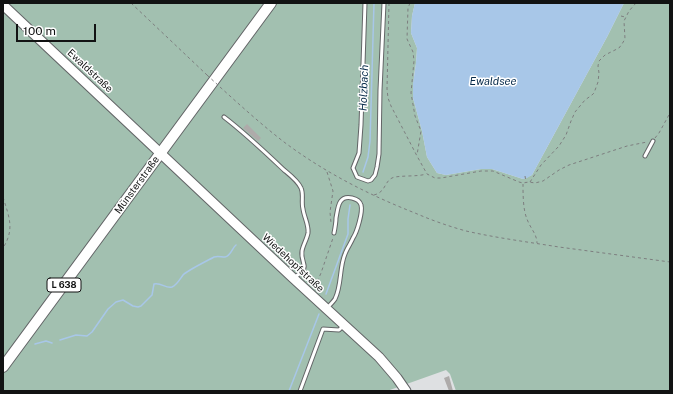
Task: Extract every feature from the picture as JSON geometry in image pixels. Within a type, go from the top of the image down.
[{"type":"main road","name":"Münsterstraße","points":[[3,367],[271,3]]},
{"type":"main road","name":"Ewaldstraße","points":[[3,5],[161,153]]},
{"type":"main road","name":"Wiedehopfstraße","points":[[161,153],[379,357],[398,378],[406,391]]},
{"type":"lane","points":[[364,3],[361,125],[359,153],[353,168],[357,177],[368,181],[375,175],[379,154],[384,3]]},
{"type":"lane","points":[[224,117],[276,162],[298,183],[301,188],[302,209],[308,226],[308,233],[302,250],[304,270],[293,278]]},
{"type":"lane","points":[[645,156],[653,141]]},
{"type":"lane","points":[[326,309],[334,300],[339,290],[344,254],[356,232],[361,207],[356,199],[346,197],[340,202],[338,206],[334,233]]},
{"type":"lane","points":[[300,391],[323,329],[338,330],[344,325]]},
{"type":"path","points":[[131,3],[207,75],[273,134],[327,171],[373,195],[440,223],[488,236],[670,262]]},
{"type":"path","points":[[389,3],[388,98],[416,156],[427,174],[435,178],[481,171],[493,171],[523,183],[543,181],[569,165],[627,146],[653,141],[670,113]]},
{"type":"path","points":[[410,3],[408,8],[407,40],[413,52],[414,61],[411,93],[415,116],[421,131],[416,156]]},
{"type":"path","points":[[530,182],[566,136],[575,112],[594,92],[599,73],[599,61],[605,55],[620,48],[625,38],[624,23],[626,17],[636,3]]},
{"type":"path","points":[[621,16],[626,17]]},
{"type":"path","points":[[312,295],[333,241],[334,233],[330,218],[333,191],[327,171]]},
{"type":"path","points":[[373,195],[379,194],[393,178],[427,174]]},
{"type":"path","points":[[525,176],[526,183]]},
{"type":"path","points":[[523,183],[526,218],[537,239],[537,244]]},
{"type":"path","points":[[3,197],[9,215],[10,234],[3,248]]},
{"type":"green space","points":[[3,3],[415,3],[412,16],[411,33],[417,48],[413,98],[427,157],[437,173],[446,175],[481,169],[492,169],[523,179],[532,175],[624,3],[670,3],[670,391],[456,391],[450,374],[446,370],[387,391],[3,391]]},
{"type":"water","name":"Ewaldsee","points":[[415,3],[624,3],[532,175],[523,179],[492,169],[481,169],[446,175],[437,173],[427,157],[413,98],[417,48],[411,33],[412,16]]},
{"type":"building","points":[[247,124],[261,138],[258,141],[243,128]]},
{"type":"building","points":[[449,376],[453,391],[449,391],[444,378]]},
{"type":"waterway","name":"Holzbach","points":[[363,172],[368,157],[370,141],[374,3]]},
{"type":"waterway","name":"Holzbach","points":[[326,294],[348,234],[350,205]]},
{"type":"waterway","points":[[60,340],[76,335],[87,336],[92,332],[108,309],[116,302],[123,300],[133,306],[141,306],[152,295],[154,284],[172,287],[185,273],[214,257],[227,256],[236,245]]},
{"type":"waterway","name":"Holzbach","points":[[289,391],[319,314]]},
{"type":"waterway","points":[[35,344],[46,341],[52,343]]}]
